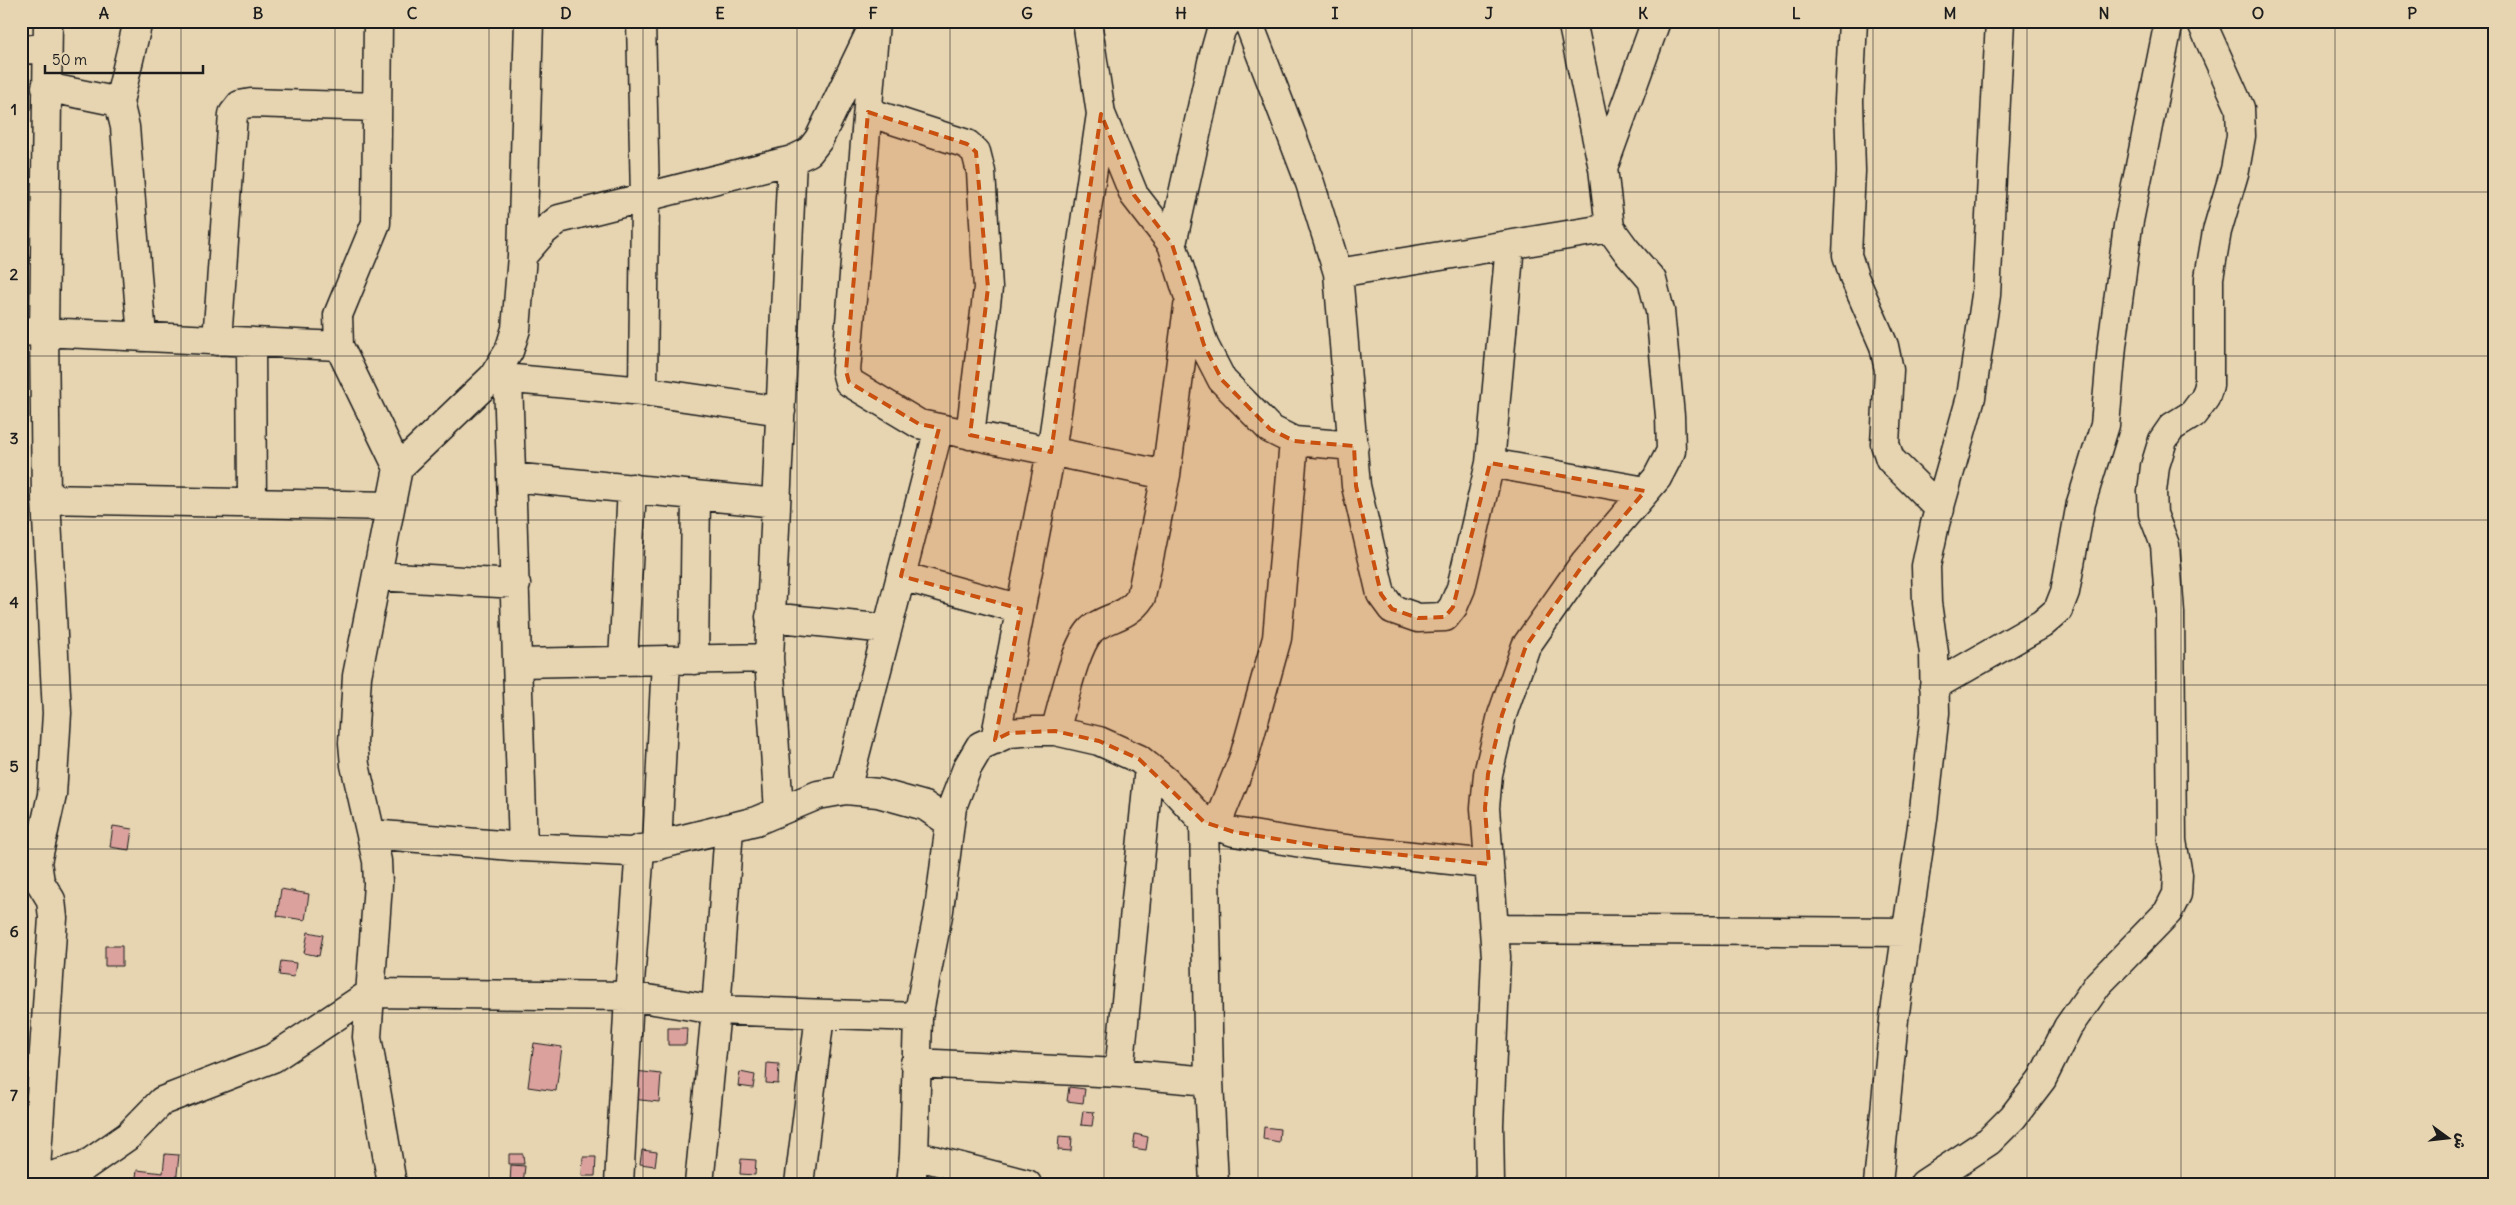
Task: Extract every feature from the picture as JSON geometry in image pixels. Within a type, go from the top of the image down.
[{"type":"street","points":[[48,21],[34,49],[46,87],[33,332],[46,499],[57,713],[52,795],[37,862],[40,882],[51,900],[53,918],[30,1181],[85,1166],[128,1136],[162,1101],[274,1058],[371,993],[629,996],[716,1010],[918,1018]]},
{"type":"street","points":[[138,21],[119,102],[125,127],[142,337]]},
{"type":"street","points":[[378,21],[376,223],[338,315],[339,346],[398,468]]},
{"type":"street","points":[[523,847],[512,477],[500,378],[516,329],[522,256],[529,21]]},
{"type":"street","points":[[641,21],[645,197],[643,391]]},
{"type":"street","points":[[1087,21],[1101,114],[1134,195],[1172,244],[1188,300],[1204,345],[1222,380],[1270,429],[1294,441],[1354,446]]},
{"type":"street","points":[[1172,244],[1212,62],[1221,30],[1227,21]]},
{"type":"street","points":[[1248,21],[1310,182],[1338,273],[1356,486],[1381,594],[1392,609],[1418,618],[1445,617],[1453,607],[1461,588],[1490,463],[1510,245]]},
{"type":"street","points":[[1490,1184],[1489,1125],[1496,957],[1485,808],[1488,774],[1502,715],[1526,646],[1585,562],[1668,461],[1672,441],[1660,311],[1652,280],[1610,228],[1604,168],[1572,21]]},
{"type":"street","points":[[1604,168],[1656,21]]},
{"type":"street","points":[[1853,21],[1848,101],[1850,172],[1847,255],[1854,277],[1884,346],[1889,370],[1885,444],[1890,459],[1940,509]]},
{"type":"street","points":[[1878,1184],[1894,1019],[1923,819],[1935,713],[1934,653],[1927,603],[1926,566],[1971,397],[1986,295],[2000,21]]},
{"type":"street","points":[[1934,686],[2042,624],[2058,610],[2065,592],[2078,516],[2105,426],[2112,346],[2128,226],[2169,21]]},
{"type":"street","points":[[1924,1184],[1989,1142],[2013,1117],[2042,1079],[2068,1027],[2098,984],[2168,912],[2176,894],[2178,875],[2172,842],[2170,613],[2165,545],[2153,514],[2152,492],[2155,466],[2163,440],[2172,427],[2193,414],[2205,398],[2209,386],[2209,278],[2217,231],[2234,170],[2241,136],[2240,108],[2201,21]]},
{"type":"street","points":[[522,256],[543,232],[559,219],[792,160],[809,152],[819,139],[876,22]]},
{"type":"street","points":[[876,22],[846,371],[849,382],[919,424],[1166,475]]},
{"type":"street","points":[[46,87],[119,102]]},
{"type":"street","points":[[218,341],[232,114],[240,105],[251,103],[377,107]]},
{"type":"street","points":[[868,112],[967,144],[976,152],[981,172],[988,288],[970,435]]},
{"type":"street","points":[[995,740],[1051,452],[1101,114]]},
{"type":"street","points":[[779,811],[768,658],[792,160]]},
{"type":"street","points":[[1338,273],[1610,228]]},
{"type":"street","points":[[1055,731],[1080,647],[1092,629],[1135,606],[1141,597],[1166,475],[1188,300]]},
{"type":"street","points":[[33,332],[339,346]]},
{"type":"street","points":[[251,343],[252,504]]},
{"type":"street","points":[[392,1184],[368,1037],[378,884],[377,861],[355,765],[353,743],[357,676],[398,468],[500,378],[643,391],[781,411]]},
{"type":"street","points":[[846,790],[939,428]]},
{"type":"street","points":[[1214,1184],[1209,1081],[1210,824],[1244,757],[1277,638],[1294,441]]},
{"type":"street","points":[[1490,463],[1645,491]]},
{"type":"street","points":[[512,477],[776,503]]},
{"type":"street","points":[[623,661],[632,488]]},
{"type":"street","points":[[694,660],[696,495]]},
{"type":"street","points":[[46,499],[390,506]]},
{"type":"street","points":[[377,576],[516,584]]},
{"type":"street","points":[[901,576],[1021,608]]},
{"type":"street","points":[[770,617],[887,629]]},
{"type":"street","points":[[518,663],[768,658]]},
{"type":"street","points":[[619,1184],[629,996],[648,848],[666,660]]},
{"type":"street","points":[[911,1184],[914,1155],[915,1063],[918,1018],[939,910],[952,807],[967,768],[980,746],[1009,733],[1055,731],[1099,741],[1139,758],[1166,781],[1210,824],[1266,839],[1489,864]]},
{"type":"street","points":[[1119,1073],[1149,767]]},
{"type":"street","points":[[371,834],[523,847],[630,852],[729,829],[818,795],[846,790],[878,793],[925,806],[950,823]]},
{"type":"street","points":[[699,1184],[716,1010],[729,829]]},
{"type":"street","points":[[1494,929],[1907,932]]},
{"type":"street","points":[[799,1184],[820,1015]]},
{"type":"street","points":[[915,1063],[1119,1073],[1209,1081]]},
{"type":"street","points":[[914,1155],[1027,1184]]},
{"type":"highlighted area","points":[[868,112],[967,144],[976,152],[988,288],[970,435],[1051,452],[1101,114],[1134,195],[1172,244],[1204,345],[1222,380],[1270,429],[1294,441],[1354,446],[1356,486],[1381,594],[1392,609],[1418,618],[1445,617],[1453,607],[1490,463],[1645,491],[1585,562],[1526,646],[1502,715],[1488,774],[1485,808],[1489,864],[1326,847],[1234,832],[1204,822],[1139,759],[1099,741],[1055,731],[1009,733],[995,740],[1021,609],[901,576],[939,428],[919,424],[857,387],[849,382],[846,371]]},
{"type":"building","points":[[113,826],[132,829],[129,850],[110,847]]},
{"type":"building","points":[[281,889],[309,894],[305,920],[277,916]]},
{"type":"building","points":[[308,932],[323,935],[319,956],[304,953]]},
{"type":"building","points":[[105,946],[122,946],[122,966],[105,966]]},
{"type":"building","points":[[281,961],[296,963],[294,977],[279,975]]},
{"type":"building","points":[[668,1028],[687,1028],[686,1045],[668,1045]]},
{"type":"building","points":[[534,1043],[562,1047],[556,1091],[528,1087]]},
{"type":"building","points":[[767,1063],[779,1064],[778,1084],[766,1083]]},
{"type":"building","points":[[635,1071],[661,1074],[659,1102],[632,1099]]},
{"type":"building","points":[[740,1072],[755,1075],[753,1088],[738,1086]]},
{"type":"building","points":[[1069,1087],[1085,1089],[1083,1103],[1067,1101]]},
{"type":"building","points":[[1083,1111],[1094,1112],[1092,1126],[1081,1125]]},
{"type":"building","points":[[1264,1127],[1280,1129],[1279,1142],[1263,1139]]},
{"type":"building","points":[[1135,1134],[1148,1137],[1146,1150],[1133,1148]]},
{"type":"building","points":[[1059,1136],[1072,1137],[1071,1151],[1058,1150]]},
{"type":"building","points":[[642,1150],[657,1152],[655,1166],[640,1164]]},
{"type":"building","points":[[165,1154],[179,1155],[176,1184],[135,1184],[137,1170],[163,1173]]},
{"type":"building","points":[[509,1154],[523,1154],[524,1164],[509,1164]]},
{"type":"building","points":[[583,1157],[596,1157],[595,1176],[582,1176]]},
{"type":"building","points":[[741,1159],[756,1160],[755,1175],[740,1174]]},
{"type":"building","points":[[511,1165],[525,1166],[523,1184],[510,1184]]}]
